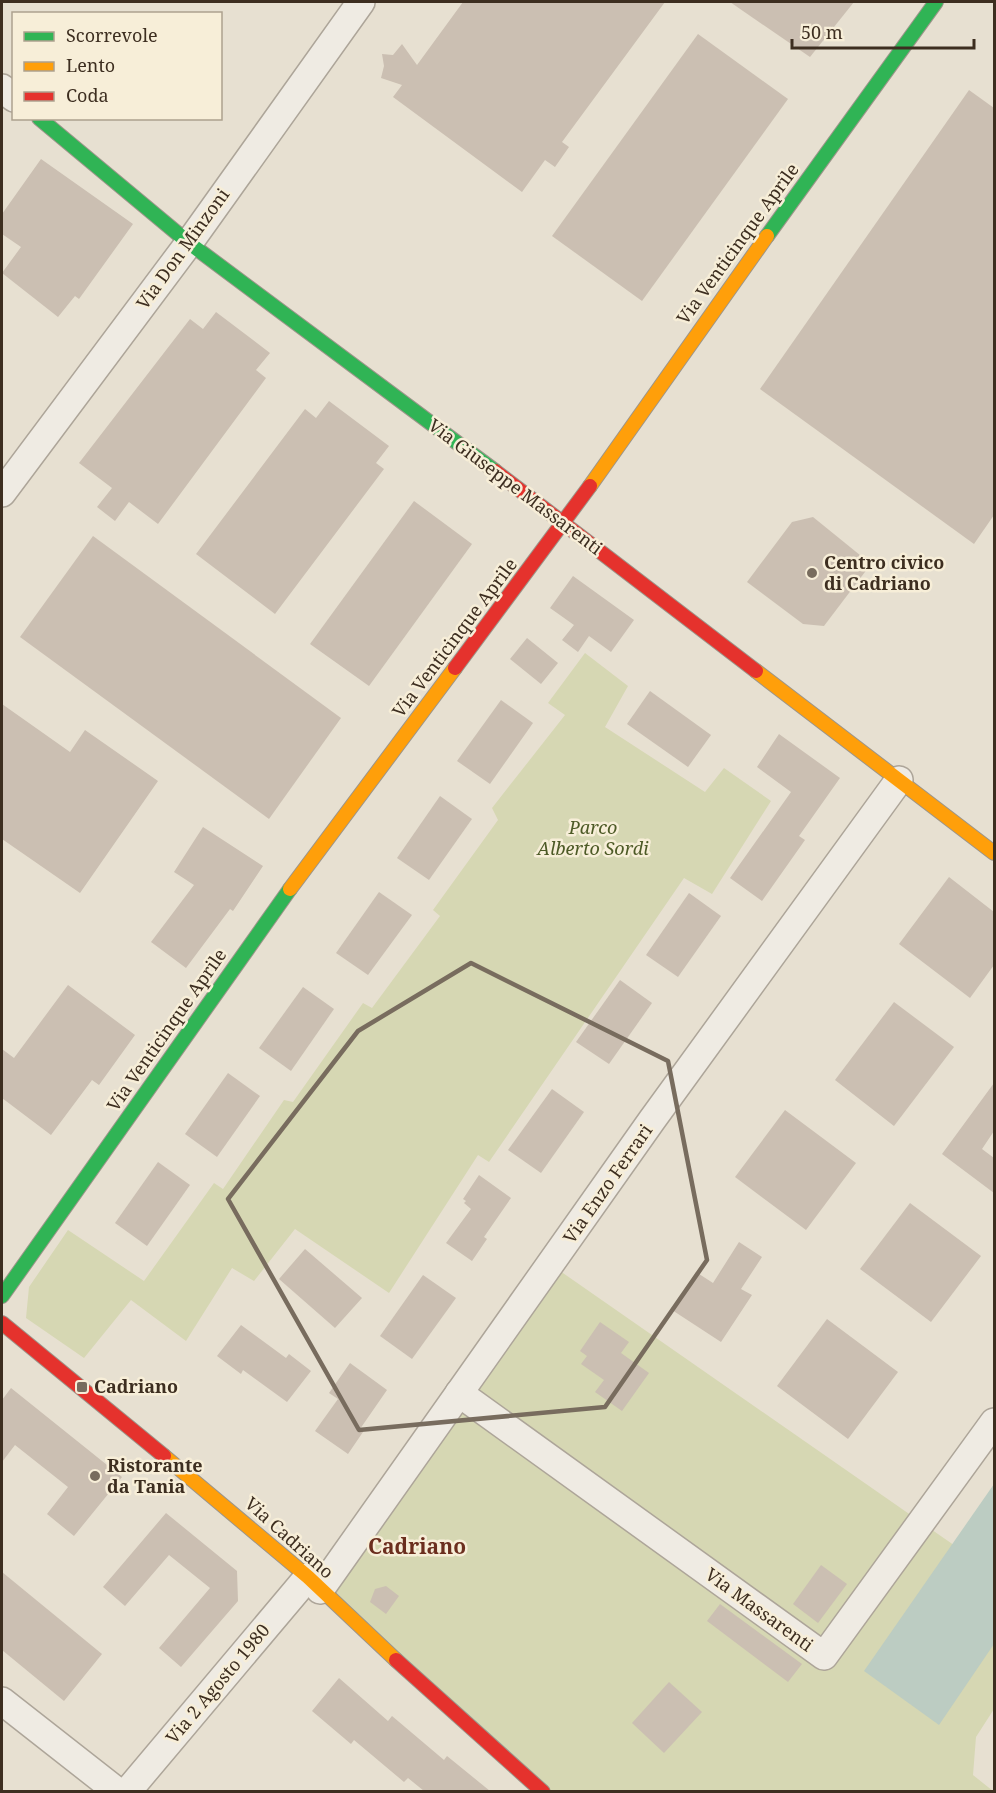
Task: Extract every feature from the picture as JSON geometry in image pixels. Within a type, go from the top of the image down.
[{"type":"street","name":"Via Don Minzoni","points":[[2,493],[189,243],[361,2]]},
{"type":"street","name":"Via Venticinque Aprile","points":[[2,1296],[256,935],[564,522],[700,328],[936,2]]},
{"type":"street","name":"Via Giuseppe Massarenti","points":[[41,120],[189,243],[564,522],[675,610],[994,853]]},
{"type":"street","name":"Via Enzo Ferrari","points":[[314,1583],[459,1393],[666,1101],[899,780]]},
{"type":"street","name":"Via Cadriano","points":[[2,1323],[225,1506],[314,1583],[428,1690],[543,1791]]},
{"type":"street","name":"Via Massarenti","points":[[459,1393],[824,1656],[994,1422]]},
{"type":"street","name":"Via 2 Agosto 1980","points":[[127,1791],[314,1583]]},
{"type":"street","points":[[2,1701],[118,1791]]},
{"type":"highlighted area","points":[[471,963],[668,1061],[707,1260],[605,1407],[359,1430],[228,1199],[358,1031]]},
{"type":"green space","name":"Parco Alberto Sordi","points":[[585,653],[628,686],[605,727],[705,792],[724,768],[771,801],[712,894],[684,878],[489,1162],[478,1155],[389,1293],[295,1229],[254,1281],[232,1268],[186,1341],[131,1300],[84,1358],[26,1318],[29,1287],[68,1230],[144,1281],[214,1183],[223,1189],[284,1100],[293,1102],[363,1003],[372,1008],[440,916],[433,910],[498,820],[492,808],[565,715],[548,703]]},
{"type":"green space","points":[[550,1264],[994,1573],[994,1709],[976,1737],[973,1775],[993,1791],[543,1791],[309,1582]]},
{"type":"shaded area","points":[[994,1484],[994,1644],[939,1725],[864,1671]]},
{"type":"building","points":[[463,2],[665,2],[562,142],[569,147],[555,167],[545,160],[522,192],[393,97],[402,85],[381,78],[384,66],[382,54],[393,55],[402,44],[417,65]]},
{"type":"building","points":[[730,2],[854,2],[810,57]]},
{"type":"building","points":[[698,34],[788,99],[642,301],[552,236]]},
{"type":"building","points":[[969,90],[994,108],[994,515],[974,544],[760,389]]},
{"type":"building","points":[[41,159],[133,224],[79,299],[75,296],[58,317],[2,273],[21,247],[2,234],[2,214]]},
{"type":"building","points":[[216,312],[270,353],[256,370],[266,378],[158,524],[129,502],[115,521],[97,507],[112,488],[79,463],[190,319],[203,329]]},
{"type":"building","points":[[329,401],[389,446],[376,463],[384,469],[275,614],[196,554],[305,409],[316,418]]},
{"type":"building","points":[[414,501],[472,544],[369,686],[310,644]]},
{"type":"building","points":[[813,517],[871,564],[824,626],[803,624],[747,582],[792,522]]},
{"type":"building","points":[[93,536],[341,718],[269,819],[20,637]]},
{"type":"building","points":[[573,576],[634,620],[611,652],[589,636],[578,652],[562,640],[574,625],[550,608]]},
{"type":"building","points":[[527,638],[558,663],[541,684],[510,659]]},
{"type":"building","points":[[650,691],[711,735],[688,767],[627,724]]},
{"type":"building","points":[[501,700],[533,723],[490,784],[457,761]]},
{"type":"building","points":[[2,704],[70,752],[85,730],[158,781],[80,893],[2,839]]},
{"type":"building","points":[[779,734],[840,778],[799,836],[805,840],[762,901],[730,878],[791,792],[757,767]]},
{"type":"building","points":[[440,796],[472,819],[429,880],[397,858]]},
{"type":"building","points":[[203,827],[263,866],[233,911],[230,909],[186,968],[151,942],[194,885],[174,872]]},
{"type":"building","points":[[949,877],[994,912],[994,965],[970,998],[899,944]]},
{"type":"building","points":[[379,892],[412,915],[368,975],[336,953]]},
{"type":"building","points":[[689,893],[721,916],[678,977],[646,955]]},
{"type":"building","points":[[620,980],[652,1003],[609,1064],[576,1042]]},
{"type":"building","points":[[68,985],[135,1035],[99,1085],[92,1080],[51,1135],[2,1098],[2,1049],[14,1058]]},
{"type":"building","points":[[303,987],[334,1009],[291,1071],[259,1048]]},
{"type":"building","points":[[894,1002],[954,1047],[894,1126],[835,1080]]},
{"type":"building","points":[[228,1073],[260,1096],[217,1157],[185,1134]]},
{"type":"building","points":[[994,1083],[994,1131],[982,1149],[994,1158],[994,1193],[942,1154]]},
{"type":"building","points":[[552,1089],[584,1112],[541,1173],[508,1150]]},
{"type":"building","points":[[785,1110],[856,1163],[806,1230],[735,1177]]},
{"type":"building","points":[[158,1162],[190,1185],[147,1246],[115,1223]]},
{"type":"building","points":[[479,1175],[511,1198],[484,1237],[487,1239],[472,1261],[446,1243],[471,1209],[463,1199]]},
{"type":"building","points":[[910,1203],[981,1256],[931,1322],[860,1269]]},
{"type":"building","points":[[739,1242],[762,1257],[741,1289],[752,1295],[721,1342],[672,1310],[696,1272],[713,1283]]},
{"type":"building","points":[[305,1249],[362,1298],[335,1328],[279,1279]]},
{"type":"building","points":[[423,1275],[456,1298],[412,1359],[380,1336]]},
{"type":"building","points":[[827,1319],[898,1372],[848,1439],[777,1386]]},
{"type":"building","points":[[600,1322],[629,1342],[621,1353],[649,1373],[622,1411],[595,1392],[604,1380],[581,1364],[587,1356],[580,1351]]},
{"type":"building","points":[[241,1325],[286,1358],[289,1354],[311,1371],[287,1402],[243,1370],[241,1374],[217,1356]]},
{"type":"building","points":[[350,1363],[387,1390],[360,1429],[363,1432],[348,1454],[315,1431],[338,1399],[329,1393]]},
{"type":"building","points":[[11,1388],[122,1477],[74,1536],[47,1514],[68,1487],[15,1445],[2,1462],[2,1400]]},
{"type":"building","points":[[166,1513],[237,1571],[238,1601],[181,1667],[159,1648],[210,1588],[169,1555],[125,1606],[103,1587]]},
{"type":"building","points":[[821,1565],[847,1584],[818,1623],[793,1604]]},
{"type":"building","points":[[2,1572],[102,1654],[64,1701],[2,1650]]},
{"type":"building","points":[[386,1586],[399,1596],[386,1614],[370,1602],[375,1589]]},
{"type":"building","points":[[720,1604],[802,1664],[788,1682],[707,1621]]},
{"type":"building","points":[[339,1678],[388,1721],[392,1716],[444,1760],[447,1756],[490,1791],[424,1791],[408,1778],[404,1782],[354,1740],[351,1744],[312,1711]]},
{"type":"building","points":[[669,1682],[702,1712],[664,1753],[632,1723]]},
{"type":"traffic: fast","points":[[767,236],[936,2]]},
{"type":"traffic: fast","points":[[41,120],[189,243],[495,471]]},
{"type":"traffic: fast","points":[[2,1296],[290,889]]},
{"type":"traffic: slow","points":[[590,486],[767,236]]},
{"type":"traffic: slow","points":[[290,889],[455,668]]},
{"type":"traffic: slow","points":[[756,671],[994,853]]},
{"type":"traffic: slow","points":[[164,1456],[308,1577],[396,1660]]},
{"type":"traffic: jam","points":[[495,471],[756,671]]},
{"type":"traffic: jam","points":[[455,668],[590,486]]},
{"type":"traffic: jam","points":[[2,1323],[164,1456]]},
{"type":"traffic: jam","points":[[396,1660],[543,1792]]},
{"type":"place","name":"Centro civico di Cadriano","points":[[812,573]]},
{"type":"place","name":"Cadriano","points":[[82,1387]]},
{"type":"place","name":"Ristorante da Tania","points":[[95,1476]]},
{"type":"district","name":"Cadriano","points":[[417,1547]]}]
